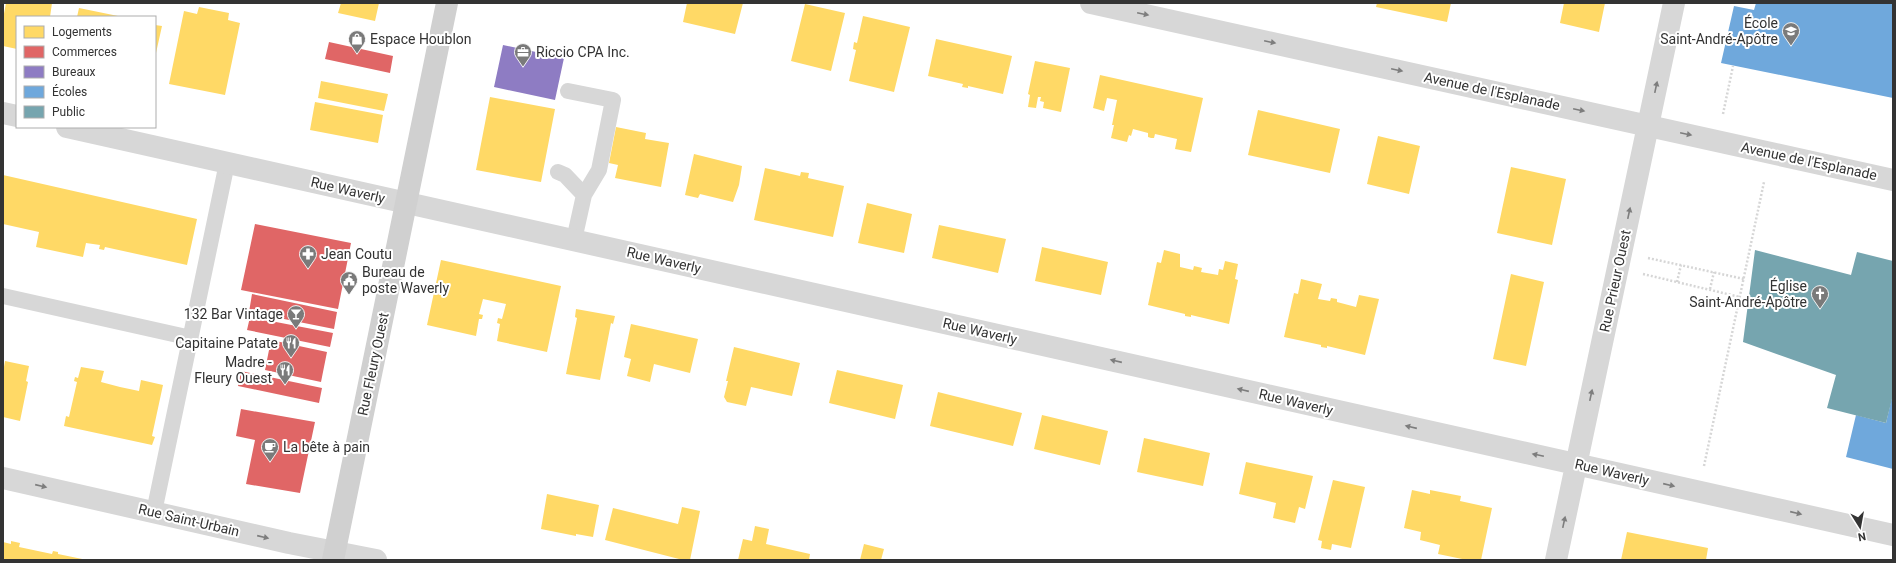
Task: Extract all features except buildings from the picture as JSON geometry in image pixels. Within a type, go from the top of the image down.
[{"type":"street","name":"Rue Fleury Ouest","points":[[334,555],[447,3]]},
{"type":"street","name":"Avenue de l'Esplanade","points":[[1091,3],[1893,180]]},
{"type":"street","name":"Rue Prieur Ouest","points":[[1556,560],[1674,3]]},
{"type":"street","points":[[3,113],[16,116]]},
{"type":"street","name":"Rue Waverly","points":[[71,128],[1893,535]]},
{"type":"street","name":"Rue Saint-Urbain","points":[[3,478],[289,543],[334,555],[376,560]]},
{"type":"lane","points":[[568,91],[613,100],[599,170],[584,195],[574,240]]},
{"type":"lane","points":[[154,512],[227,163]]},
{"type":"lane","points":[[558,172],[565,175],[584,195]]},
{"type":"lane","points":[[3,296],[190,338]]},
{"type":"path","points":[[1723,114],[1733,66]]},
{"type":"path","points":[[1703,468],[1764,182]]},
{"type":"path","points":[[1642,257],[1744,279]]},
{"type":"path","points":[[1677,282],[1681,265]]},
{"type":"path","points":[[1710,289],[1714,272]]},
{"type":"path","points":[[1639,273],[1740,296]]},
{"type":"place","name":"École Saint-André-Apôtre","points":[[1791,46]]},
{"type":"place","name":"Espace Houblon","points":[[357,54]]},
{"type":"place","name":"Riccio CPA Inc.","points":[[523,67]]},
{"type":"place","name":"Jean Coutu","points":[[308,269]]},
{"type":"place","name":"Bureau de poste Waverly","points":[[349,295]]},
{"type":"place","name":"Église Saint-André-Apôtre","points":[[1820,309]]},
{"type":"place","name":"132 Bar Vintage","points":[[296,329]]},
{"type":"place","name":"Capitaine Patate","points":[[291,358]]},
{"type":"place","name":"Madre - Fleury Ouest","points":[[285,385]]},
{"type":"place","name":"La bête à pain","points":[[270,462]]}]
